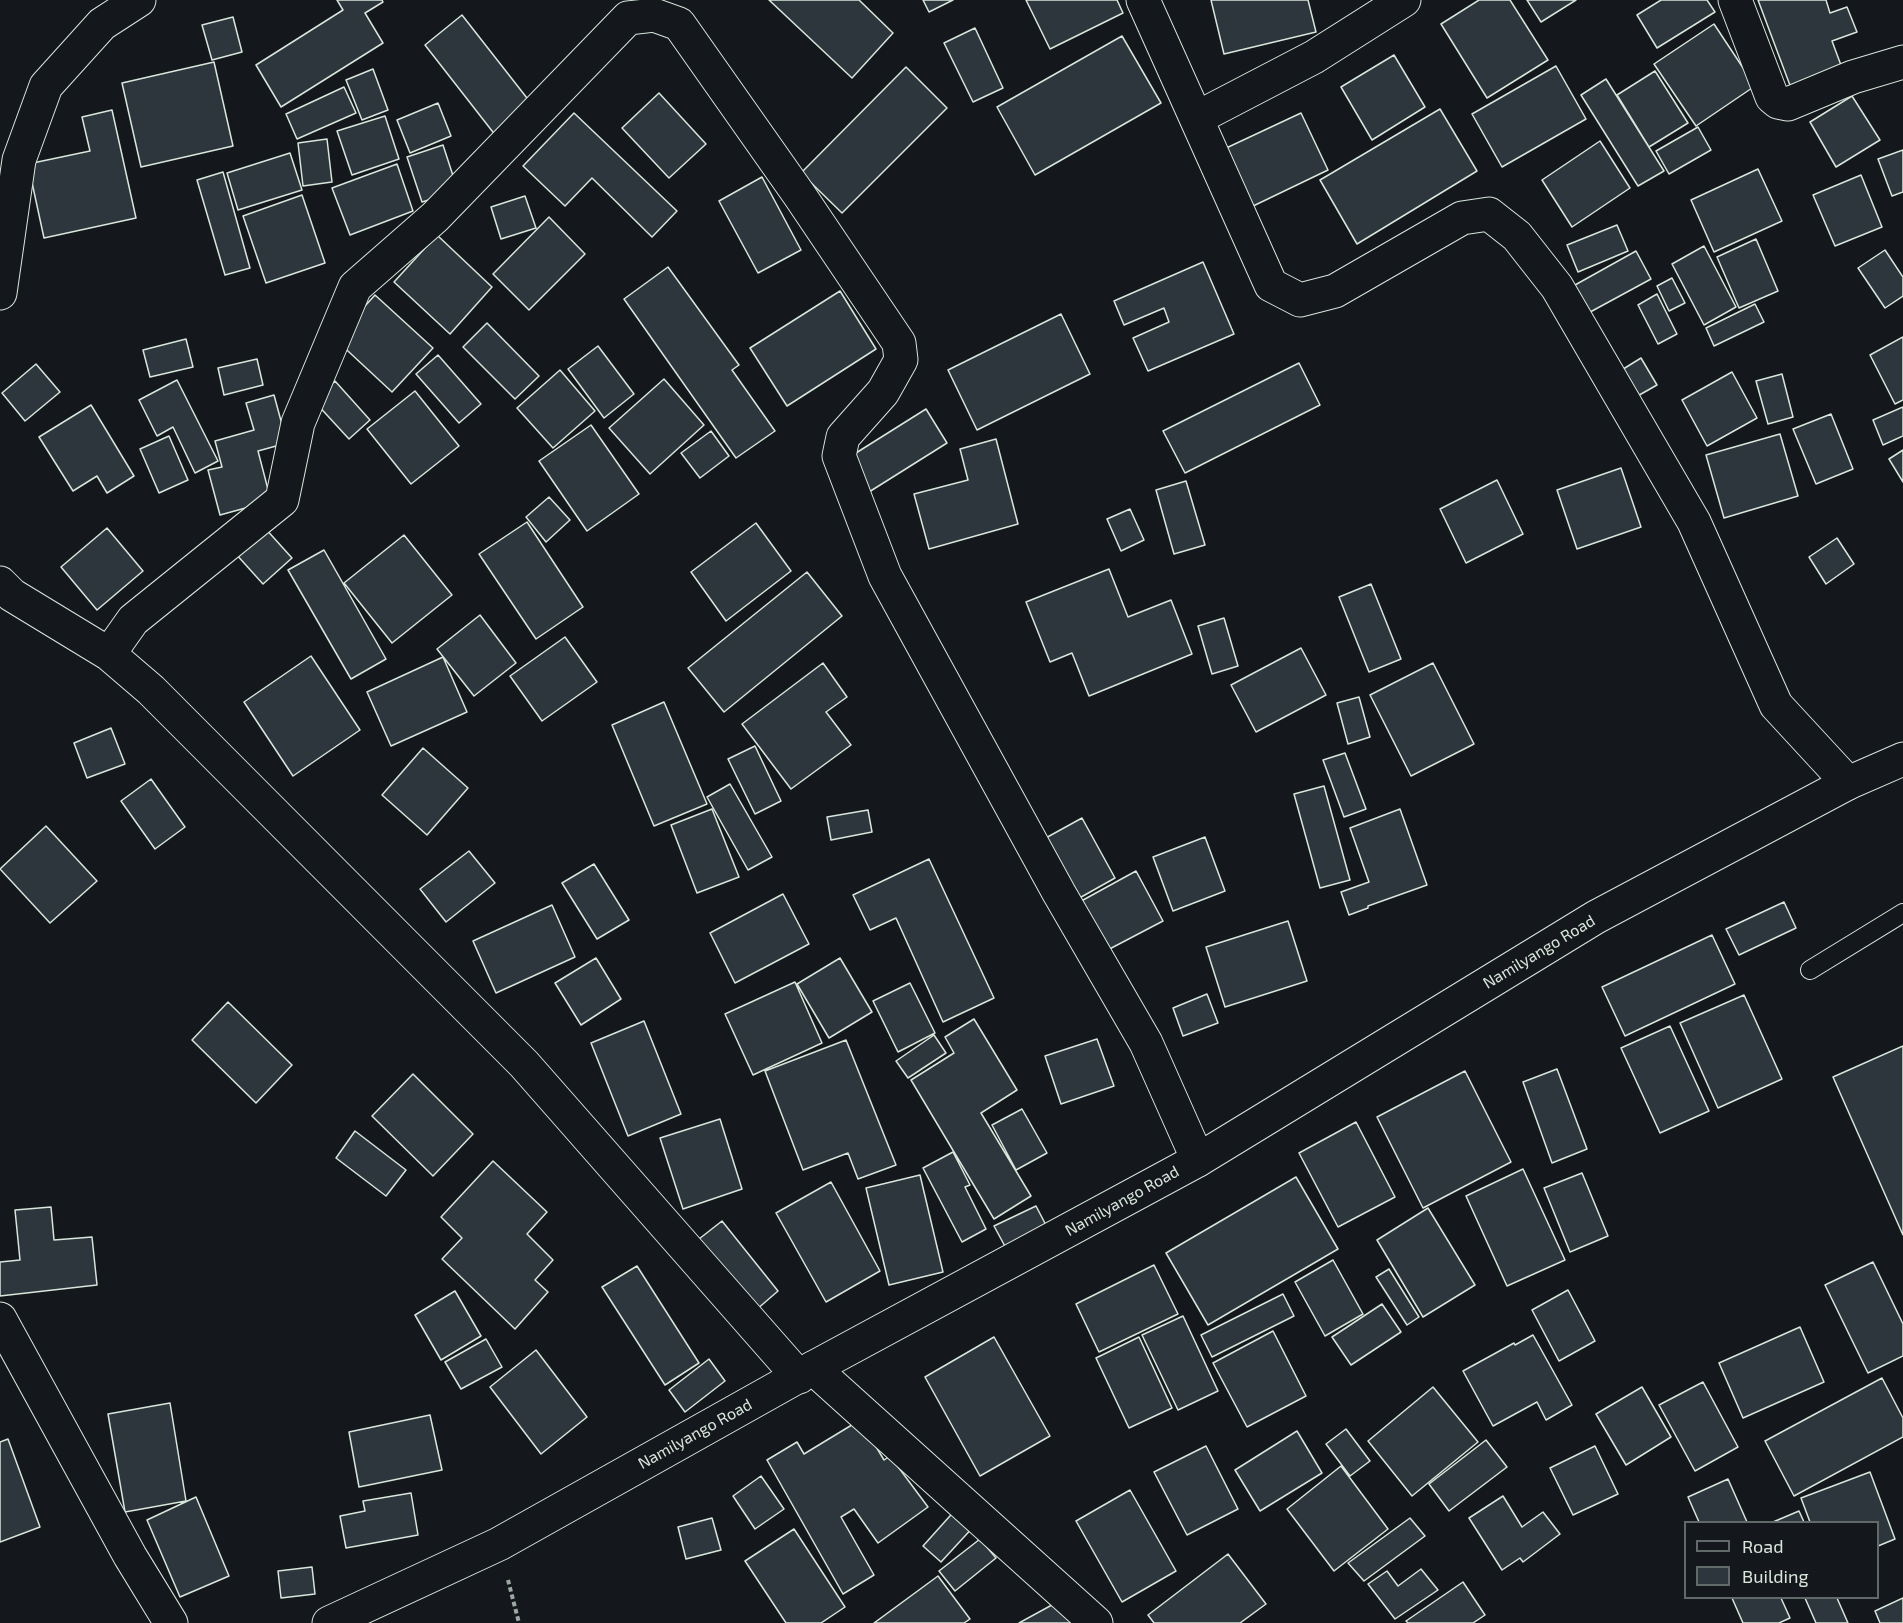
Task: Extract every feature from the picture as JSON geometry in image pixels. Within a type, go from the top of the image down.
[{"type":"street","points":[[0,293],[19,160],[46,86],[102,24],[139,0]]},
{"type":"street","points":[[1143,0],[1271,285],[1300,300],[1335,291],[1462,218],[1489,214],[1517,236],[1557,287],[1694,522],[1776,705],[1848,783]]},
{"type":"street","points":[[1197,118],[1314,57],[1404,0]]},
{"type":"street","points":[[1735,0],[1772,97],[1778,102],[1788,104],[1853,77],[1903,62]]},
{"type":"street","points":[[109,654],[133,620],[282,500],[298,423],[355,287],[435,217],[628,18],[654,15],[679,24],[800,196],[899,343],[901,360],[883,392],[843,437],[839,456],[885,576],[1059,893],[1146,1043],[1197,1160]]},
{"type":"street","points":[[4,592],[109,654],[151,690],[524,1064],[806,1372],[1096,1623]]},
{"type":"street","name":"Namilyango Road","points":[[329,1623],[499,1544],[806,1372],[1197,1160],[1596,917],[1848,783],[1903,759]]},
{"type":"street","points":[[0,1319],[130,1556],[171,1623]]},
{"type":"lane","points":[[1810,970],[1903,912]]},
{"type":"building","points":[[337,0],[382,0],[383,2],[365,13],[383,43],[281,107],[256,65],[343,10]]},
{"type":"building","points":[[769,0],[859,0],[893,33],[852,78]]},
{"type":"building","points":[[923,0],[953,0],[929,12]]},
{"type":"building","points":[[1026,0],[1117,0],[1123,13],[1050,49]]},
{"type":"building","points":[[1211,0],[1308,0],[1316,32],[1224,54]]},
{"type":"building","points":[[1479,0],[1510,0],[1548,60],[1487,98],[1441,24]]},
{"type":"building","points":[[1527,0],[1576,0],[1541,22]]},
{"type":"building","points":[[1661,0],[1707,0],[1715,12],[1657,48],[1637,15]]},
{"type":"building","points":[[1758,0],[1826,0],[1830,13],[1847,7],[1857,32],[1832,41],[1845,76],[1794,96]]},
{"type":"building","points":[[462,15],[534,107],[496,136],[425,45]]},
{"type":"building","points":[[233,17],[242,52],[212,60],[202,25]]},
{"type":"building","points":[[1714,24],[1755,86],[1696,126],[1654,64]]},
{"type":"building","points":[[975,28],[1003,88],[973,102],[944,43]]},
{"type":"building","points":[[1122,36],[1161,103],[1035,175],[997,107]]},
{"type":"building","points":[[1394,55],[1425,107],[1372,140],[1341,87]]},
{"type":"building","points":[[214,62],[233,146],[141,167],[122,83]]},
{"type":"building","points":[[1556,66],[1586,119],[1502,167],[1472,114]]},
{"type":"building","points":[[906,67],[947,108],[842,213],[801,173]]},
{"type":"building","points":[[373,69],[388,110],[362,120],[346,80]]},
{"type":"building","points":[[1655,71],[1688,123],[1649,147],[1617,95]]},
{"type":"building","points":[[1606,79],[1664,171],[1638,186],[1581,95]]},
{"type":"building","points":[[344,87],[356,113],[297,139],[286,114]]},
{"type":"building","points":[[659,93],[706,144],[669,178],[622,128]]},
{"type":"building","points":[[1852,96],[1880,140],[1836,167],[1810,122]]},
{"type":"building","points":[[438,103],[451,136],[410,153],[397,120]]},
{"type":"building","points":[[1440,109],[1477,171],[1357,244],[1320,180]]},
{"type":"building","points":[[112,110],[136,218],[44,238],[28,164],[90,151],[82,117]]},
{"type":"building","points":[[574,113],[677,211],[652,237],[592,178],[565,206],[523,166]]},
{"type":"building","points":[[1301,113],[1328,170],[1249,208],[1222,150]]},
{"type":"building","points":[[385,116],[399,159],[352,175],[337,131]]},
{"type":"building","points":[[1698,127],[1711,150],[1669,174],[1656,151]]},
{"type":"building","points":[[327,139],[332,182],[303,186],[298,143]]},
{"type":"building","points":[[1600,141],[1630,188],[1572,227],[1542,180]]},
{"type":"building","points":[[443,145],[458,191],[422,202],[407,157]]},
{"type":"building","points":[[1903,150],[1903,192],[1892,196],[1878,159]]},
{"type":"building","points":[[290,153],[302,190],[238,210],[227,173]]},
{"type":"building","points":[[397,164],[413,211],[350,235],[332,188]]},
{"type":"building","points":[[1758,169],[1782,221],[1714,252],[1691,200]]},
{"type":"building","points":[[223,172],[250,268],[225,275],[197,180]]},
{"type":"building","points":[[1861,175],[1882,227],[1835,246],[1813,195]]},
{"type":"building","points":[[762,177],[801,250],[758,273],[719,201]]},
{"type":"building","points":[[302,195],[325,263],[266,283],[243,216]]},
{"type":"building","points":[[525,196],[536,228],[501,239],[491,207]]},
{"type":"building","points":[[549,217],[585,254],[529,310],[493,274]]},
{"type":"building","points":[[1617,225],[1628,251],[1578,272],[1567,245]]},
{"type":"building","points":[[437,235],[492,287],[450,334],[394,282]]},
{"type":"building","points":[[1756,239],[1778,291],[1739,308],[1717,257]]},
{"type":"building","points":[[1704,246],[1736,307],[1704,325],[1672,264]]},
{"type":"building","points":[[1885,250],[1903,277],[1903,296],[1885,308],[1858,268]]},
{"type":"building","points":[[1636,251],[1651,279],[1581,317],[1566,290]]},
{"type":"building","points":[[1203,262],[1234,334],[1148,371],[1133,338],[1169,322],[1164,308],[1124,325],[1114,301]]},
{"type":"building","points":[[668,267],[739,365],[732,370],[775,431],[736,458],[624,299]]},
{"type":"building","points":[[1672,278],[1685,303],[1669,311],[1657,286]]},
{"type":"building","points":[[840,291],[876,349],[787,406],[750,348]]},
{"type":"building","points":[[1657,294],[1677,334],[1658,344],[1638,305]]},
{"type":"building","points":[[375,295],[433,348],[392,392],[335,339]]},
{"type":"building","points":[[1755,304],[1764,322],[1714,346],[1706,328]]},
{"type":"building","points":[[1061,314],[1090,374],[977,430],[948,370]]},
{"type":"building","points":[[487,323],[539,376],[515,399],[463,347]]},
{"type":"building","points":[[1903,337],[1903,400],[1895,404],[1870,355]]},
{"type":"building","points":[[186,339],[193,367],[150,377],[143,350]]},
{"type":"building","points":[[598,346],[634,394],[604,418],[568,369]]},
{"type":"building","points":[[438,355],[481,404],[459,423],[416,374]]},
{"type":"building","points":[[1641,358],[1657,385],[1627,402],[1612,376]]},
{"type":"building","points":[[257,359],[263,385],[224,395],[218,368]]},
{"type":"building","points":[[1299,363],[1320,405],[1185,473],[1163,431]]},
{"type":"building","points":[[36,364],[60,392],[25,421],[2,393]]},
{"type":"building","points":[[560,370],[595,411],[553,448],[517,408]]},
{"type":"building","points":[[1732,372],[1757,418],[1707,446],[1682,400]]},
{"type":"building","points":[[1782,374],[1793,417],[1768,424],[1756,381]]},
{"type":"building","points":[[664,379],[704,425],[650,474],[609,428]]},
{"type":"building","points":[[177,380],[218,461],[195,473],[173,427],[157,436],[139,400]]},
{"type":"building","points":[[335,381],[370,420],[349,439],[314,401]]},
{"type":"building","points":[[415,391],[459,446],[411,484],[367,429]]},
{"type":"building","points":[[274,395],[287,443],[258,451],[271,501],[220,515],[208,470],[222,467],[215,441],[254,430],[246,403]]},
{"type":"building","points":[[91,405],[134,476],[107,493],[97,476],[73,491],[39,437]]},
{"type":"building","points":[[1903,407],[1903,436],[1883,445],[1873,420]]},
{"type":"building","points":[[926,409],[947,443],[869,492],[848,458]]},
{"type":"building","points":[[1831,414],[1853,469],[1816,484],[1793,429]]},
{"type":"building","points":[[591,425],[639,494],[587,531],[539,461]]},
{"type":"building","points":[[711,431],[729,456],[700,478],[681,453]]},
{"type":"building","points":[[1780,434],[1798,496],[1724,518],[1706,455]]},
{"type":"building","points":[[169,436],[188,480],[159,493],[140,449]]},
{"type":"building","points":[[996,439],[1018,524],[929,549],[914,494],[968,480],[960,449]]},
{"type":"building","points":[[1903,450],[1903,482],[1889,459]]},
{"type":"building","points":[[1621,468],[1641,527],[1577,549],[1557,490]]},
{"type":"building","points":[[1497,480],[1523,534],[1466,563],[1440,509]]},
{"type":"building","points":[[1186,481],[1205,545],[1174,554],[1156,490]]},
{"type":"building","points":[[549,497],[570,520],[546,542],[526,517]]},
{"type":"building","points":[[1130,509],[1144,540],[1121,551],[1107,519]]},
{"type":"building","points":[[527,522],[583,607],[536,639],[479,554]]},
{"type":"building","points":[[756,523],[791,571],[726,621],[691,572]]},
{"type":"building","points":[[264,527],[292,558],[263,584],[235,553]]},
{"type":"building","points":[[107,528],[143,571],[97,610],[61,567]]},
{"type":"building","points":[[404,535],[452,595],[392,643],[344,583]]},
{"type":"building","points":[[1837,538],[1854,564],[1826,584],[1809,557]]},
{"type":"building","points":[[324,550],[386,659],[351,679],[288,570]]},
{"type":"building","points":[[1109,569],[1128,617],[1171,600],[1192,654],[1089,696],[1072,653],[1050,662],[1026,602]]},
{"type":"building","points":[[807,572],[842,616],[724,712],[688,668]]},
{"type":"building","points":[[1371,584],[1401,659],[1369,672],[1339,597]]},
{"type":"building","points":[[480,615],[516,663],[474,696],[437,649]]},
{"type":"building","points":[[1224,618],[1238,666],[1212,674],[1198,626]]},
{"type":"building","points":[[565,637],[597,682],[542,721],[510,676]]},
{"type":"building","points":[[1301,648],[1326,695],[1256,732],[1231,685]]},
{"type":"building","points":[[311,656],[360,730],[293,776],[244,702]]},
{"type":"building","points":[[443,657],[467,712],[391,746],[367,692]]},
{"type":"building","points":[[823,663],[847,697],[826,712],[851,745],[791,789],[742,724]]},
{"type":"building","points":[[1433,663],[1474,744],[1411,776],[1370,695]]},
{"type":"building","points":[[1359,697],[1370,737],[1348,744],[1337,703]]},
{"type":"building","points":[[664,702],[707,804],[654,826],[612,725]]},
{"type":"building","points":[[111,728],[125,764],[87,778],[74,743]]},
{"type":"building","points":[[755,746],[781,801],[755,814],[728,759]]},
{"type":"building","points":[[423,748],[468,788],[427,835],[382,795]]},
{"type":"building","points":[[1345,753],[1366,809],[1344,817],[1323,760]]},
{"type":"building","points":[[151,779],[185,827],[155,849],[121,801]]},
{"type":"building","points":[[730,784],[772,857],[748,870],[707,797]]},
{"type":"building","points":[[1324,786],[1350,880],[1320,888],[1294,794]]},
{"type":"building","points":[[712,809],[739,877],[697,893],[671,825]]},
{"type":"building","points":[[1400,809],[1427,885],[1349,915],[1341,892],[1369,882],[1350,828]]},
{"type":"building","points":[[868,810],[872,832],[831,840],[827,817]]},
{"type":"building","points":[[1082,818],[1115,878],[1067,905],[1033,845]]},
{"type":"building","points":[[46,826],[97,881],[50,923],[0,869]]},
{"type":"building","points":[[1205,837],[1225,891],[1173,911],[1153,857]]},
{"type":"building","points":[[469,851],[495,883],[446,922],[420,889]]},
{"type":"building","points":[[929,859],[994,998],[943,1022],[896,918],[870,930],[853,895]]},
{"type":"building","points":[[594,864],[629,920],[597,939],[562,883]]},
{"type":"building","points":[[1136,871],[1163,921],[1100,954],[1074,905]]},
{"type":"building","points":[[783,894],[809,944],[735,983],[710,933]]},
{"type":"building","points":[[1784,902],[1796,928],[1739,955],[1726,929]]},
{"type":"building","points":[[552,905],[575,957],[496,993],[473,941]]},
{"type":"building","points":[[1288,921],[1307,981],[1225,1007],[1206,947]]},
{"type":"building","points":[[1712,935],[1735,984],[1625,1036],[1602,987]]},
{"type":"building","points":[[596,958],[621,999],[581,1025],[555,983]]},
{"type":"building","points":[[840,958],[872,1012],[829,1038],[797,984]]},
{"type":"building","points":[[795,982],[822,1043],[753,1075],[725,1014]]},
{"type":"building","points":[[910,983],[935,1033],[898,1052],[873,1001]]},
{"type":"building","points":[[1207,994],[1218,1023],[1183,1036],[1173,1008]]},
{"type":"building","points":[[1744,995],[1782,1079],[1718,1108],[1680,1023]]},
{"type":"building","points":[[228,1002],[292,1065],[256,1103],[192,1040]]},
{"type":"building","points":[[974,1019],[1017,1090],[981,1113],[1031,1196],[994,1219],[911,1080],[954,1053],[945,1037]]},
{"type":"building","points":[[644,1021],[681,1114],[628,1136],[591,1043]]},
{"type":"building","points":[[1670,1026],[1709,1111],[1660,1133],[1621,1048]]},
{"type":"building","points":[[934,1035],[946,1053],[908,1078],[896,1061]]},
{"type":"building","points":[[1097,1039],[1114,1086],[1061,1104],[1045,1056]]},
{"type":"building","points":[[846,1040],[896,1165],[858,1179],[848,1153],[803,1170],[765,1071]]},
{"type":"building","points":[[1903,1046],[1903,1235],[1833,1077]]},
{"type":"building","points":[[1557,1069],[1587,1149],[1552,1163],[1523,1082]]},
{"type":"building","points":[[1465,1071],[1511,1162],[1423,1208],[1377,1117]]},
{"type":"building","points":[[413,1074],[473,1134],[433,1176],[372,1116]]},
{"type":"building","points":[[1022,1109],[1047,1153],[1016,1170],[992,1125]]},
{"type":"building","points":[[720,1119],[742,1189],[683,1209],[660,1138]]},
{"type":"building","points":[[1356,1122],[1395,1197],[1338,1227],[1299,1153]]},
{"type":"building","points":[[355,1131],[406,1170],[386,1196],[336,1158]]},
{"type":"building","points":[[953,1152],[970,1185],[965,1187],[986,1229],[962,1242],[923,1168]]},
{"type":"building","points":[[493,1161],[547,1212],[527,1234],[553,1260],[535,1280],[548,1292],[515,1329],[442,1259],[462,1238],[441,1217]]},
{"type":"building","points":[[1523,1169],[1565,1260],[1507,1286],[1466,1196]]},
{"type":"building","points":[[1582,1173],[1608,1236],[1570,1252],[1544,1188]]},
{"type":"building","points":[[920,1175],[943,1272],[889,1285],[866,1188]]},
{"type":"building","points":[[1296,1177],[1338,1249],[1208,1325],[1166,1253]]},
{"type":"building","points":[[831,1182],[880,1271],[826,1302],[776,1213]]},
{"type":"building","points":[[1036,1206],[1048,1229],[1007,1250],[994,1226]]},
{"type":"building","points":[[51,1207],[54,1240],[92,1237],[97,1285],[0,1296],[0,1262],[20,1260],[15,1210]]},
{"type":"building","points":[[1428,1208],[1475,1285],[1423,1317],[1377,1240]]},
{"type":"building","points":[[722,1221],[778,1291],[756,1310],[699,1239]]},
{"type":"building","points":[[1333,1260],[1363,1314],[1325,1336],[1295,1282]]},
{"type":"building","points":[[1873,1262],[1903,1324],[1903,1356],[1868,1373],[1825,1285]]},
{"type":"building","points":[[1154,1265],[1178,1314],[1099,1352],[1076,1304]]},
{"type":"building","points":[[637,1266],[699,1363],[665,1385],[602,1287]]},
{"type":"building","points":[[1389,1269],[1419,1317],[1407,1325],[1376,1277]]},
{"type":"building","points":[[1568,1290],[1595,1341],[1559,1361],[1532,1310]]},
{"type":"building","points":[[455,1291],[481,1336],[441,1360],[415,1315]]},
{"type":"building","points":[[1283,1294],[1294,1316],[1212,1357],[1201,1335]]},
{"type":"building","points":[[1382,1304],[1401,1332],[1351,1365],[1332,1337]]},
{"type":"building","points":[[1183,1316],[1218,1391],[1178,1410],[1142,1335]]},
{"type":"building","points":[[1800,1327],[1824,1382],[1743,1418],[1719,1363]]},
{"type":"building","points":[[1273,1331],[1306,1396],[1247,1427],[1213,1363]]},
{"type":"building","points":[[1533,1335],[1572,1405],[1546,1420],[1537,1402],[1493,1426],[1463,1371]]},
{"type":"building","points":[[994,1337],[1050,1436],[980,1476],[925,1377]]},
{"type":"building","points":[[1139,1337],[1172,1408],[1129,1428],[1096,1358]]},
{"type":"building","points":[[486,1339],[502,1367],[461,1389],[445,1362]]},
{"type":"building","points":[[536,1350],[587,1417],[541,1454],[490,1387]]},
{"type":"building","points":[[709,1359],[725,1381],[685,1412],[669,1390]]},
{"type":"building","points":[[1882,1378],[1903,1418],[1903,1437],[1794,1496],[1765,1441]]},
{"type":"building","points":[[1703,1382],[1738,1447],[1695,1471],[1659,1405]]},
{"type":"building","points":[[1433,1387],[1478,1442],[1412,1496],[1368,1441]]},
{"type":"building","points":[[1642,1387],[1671,1437],[1626,1465],[1596,1414]]},
{"type":"building","points":[[170,1403],[186,1501],[125,1512],[108,1414]]},
{"type":"building","points":[[430,1415],[442,1470],[359,1487],[349,1432]]},
{"type":"building","points":[[860,1420],[884,1460],[890,1456],[928,1507],[878,1543],[854,1509],[841,1517],[874,1575],[843,1594],[767,1460],[797,1442],[804,1454]]},
{"type":"building","points":[[1346,1429],[1370,1461],[1350,1476],[1326,1444]]},
{"type":"building","points":[[1297,1431],[1322,1473],[1260,1511],[1235,1470]]},
{"type":"building","points":[[8,1439],[40,1527],[0,1542],[0,1442]]},
{"type":"building","points":[[1486,1440],[1507,1467],[1449,1511],[1429,1484]]},
{"type":"building","points":[[1206,1446],[1238,1509],[1187,1535],[1154,1472]]},
{"type":"building","points":[[1595,1446],[1618,1494],[1573,1515],[1550,1468]]},
{"type":"building","points":[[1341,1466],[1388,1529],[1334,1571],[1287,1509]]},
{"type":"building","points":[[1870,1472],[1895,1539],[1879,1546],[1879,1521],[1810,1521],[1801,1498]]},
{"type":"building","points":[[761,1476],[784,1509],[755,1529],[733,1496]]},
{"type":"building","points":[[1728,1479],[1747,1521],[1699,1521],[1688,1497]]},
{"type":"building","points":[[1130,1490],[1176,1571],[1122,1602],[1076,1521]]},
{"type":"building","points":[[411,1493],[418,1535],[346,1548],[340,1516],[365,1511],[363,1501]]},
{"type":"building","points":[[1503,1496],[1522,1527],[1543,1512],[1560,1534],[1523,1562],[1520,1558],[1502,1570],[1469,1518]]},
{"type":"building","points":[[196,1497],[229,1576],[180,1597],[147,1520]]},
{"type":"building","points":[[958,1507],[976,1524],[941,1562],[923,1546]]},
{"type":"building","points":[[1799,1511],[1804,1521],[1775,1521]]},
{"type":"building","points":[[712,1518],[721,1550],[686,1559],[678,1527]]},
{"type":"building","points":[[1410,1518],[1425,1536],[1364,1581],[1348,1563]]},
{"type":"building","points":[[794,1529],[845,1607],[821,1623],[786,1623],[745,1561]]},
{"type":"building","points":[[980,1539],[996,1558],[955,1591],[939,1571]]},
{"type":"building","points":[[1228,1554],[1266,1604],[1240,1623],[1154,1623],[1148,1615]]},
{"type":"building","points":[[312,1567],[315,1594],[281,1598],[278,1571]]},
{"type":"building","points":[[1421,1569],[1438,1590],[1395,1619],[1368,1584],[1387,1571],[1398,1586]]},
{"type":"building","points":[[938,1576],[970,1619],[964,1623],[874,1623]]},
{"type":"building","points":[[1463,1582],[1485,1615],[1473,1623],[1408,1623],[1406,1621]]},
{"type":"building","points":[[1903,1598],[1903,1623],[1880,1623],[1875,1611]]},
{"type":"building","points":[[1732,1599],[1781,1599],[1790,1618],[1779,1623],[1743,1623]]},
{"type":"building","points":[[1805,1599],[1837,1599],[1848,1623],[1816,1623]]},
{"type":"building","points":[[1061,1600],[1073,1623],[1019,1623]]}]
